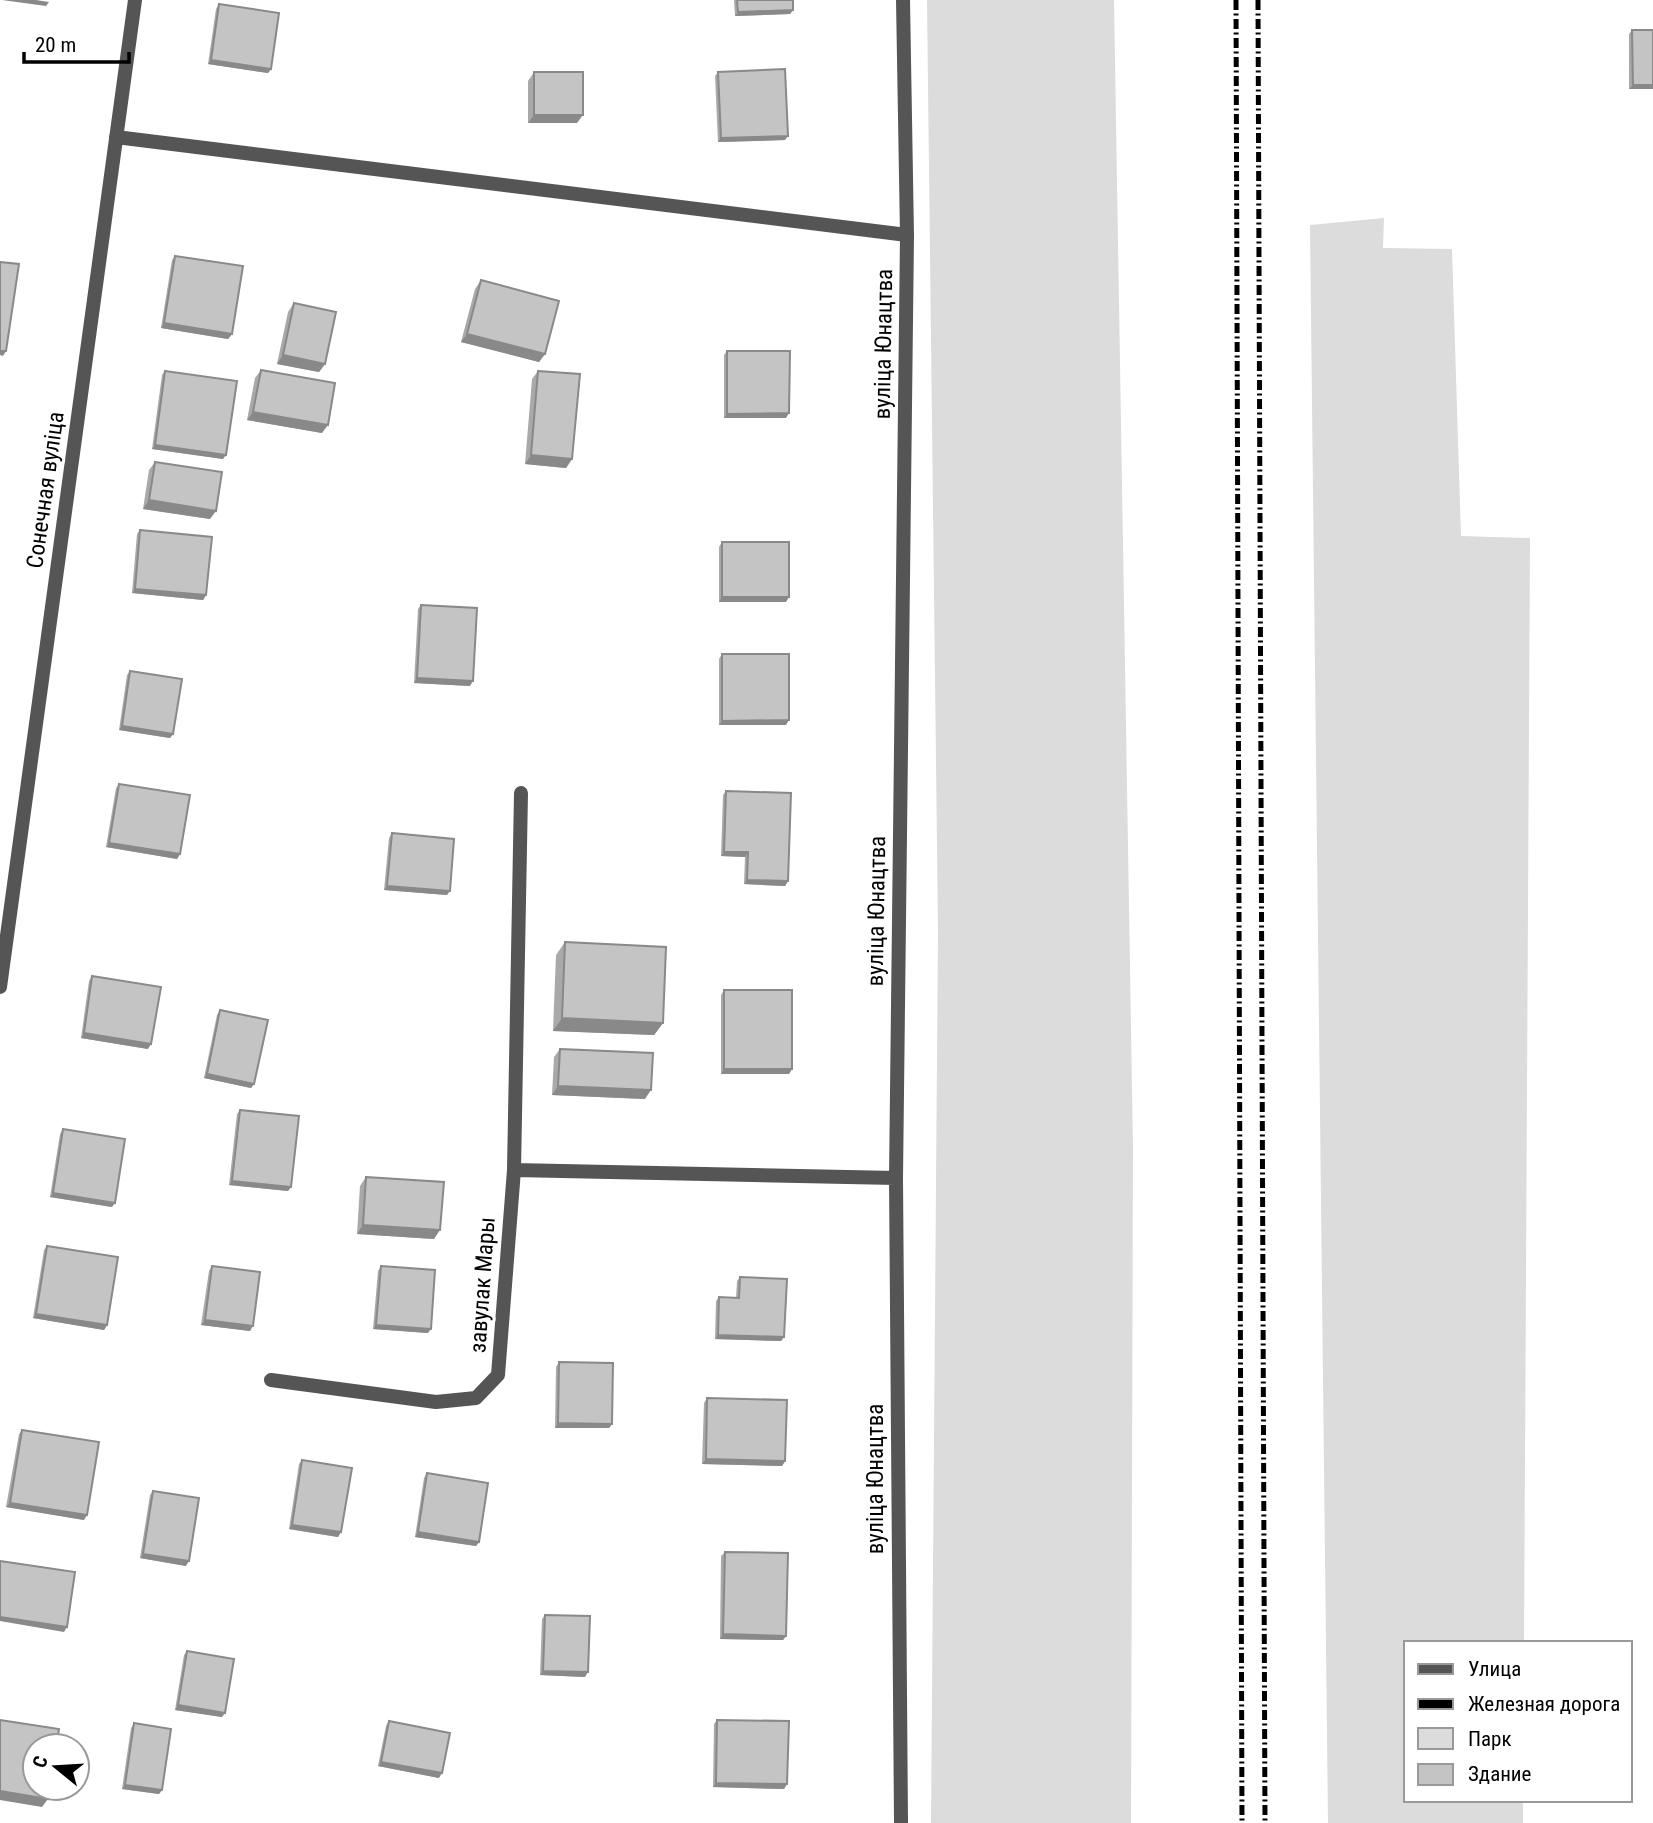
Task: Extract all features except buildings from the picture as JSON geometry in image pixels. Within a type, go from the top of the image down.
[{"type":"street","name":"Сонечная вуліца","points":[[0,987],[135,0]]},
{"type":"street","name":"вуліца Юнацтва","points":[[901,1823],[896,1178],[906,235],[903,0]]},
{"type":"street","points":[[116,137],[906,235]]},
{"type":"street","name":"завулак Мары","points":[[271,1380],[436,1402],[476,1398],[498,1375],[514,1170],[521,793]]},
{"type":"street","points":[[514,1170],[896,1178]]},
{"type":"green space","points":[[927,0],[1114,0],[1133,1149],[1131,1823],[931,1823],[938,931]]},
{"type":"green space","points":[[1384,218],[1383,248],[1452,249],[1461,536],[1530,538],[1524,1641],[1404,1641],[1404,1802],[1523,1802],[1523,1823],[1328,1823],[1310,225]]},
{"type":"railway","points":[[1236,0],[1242,1823]]},
{"type":"railway","points":[[1258,0],[1265,1823]]}]
